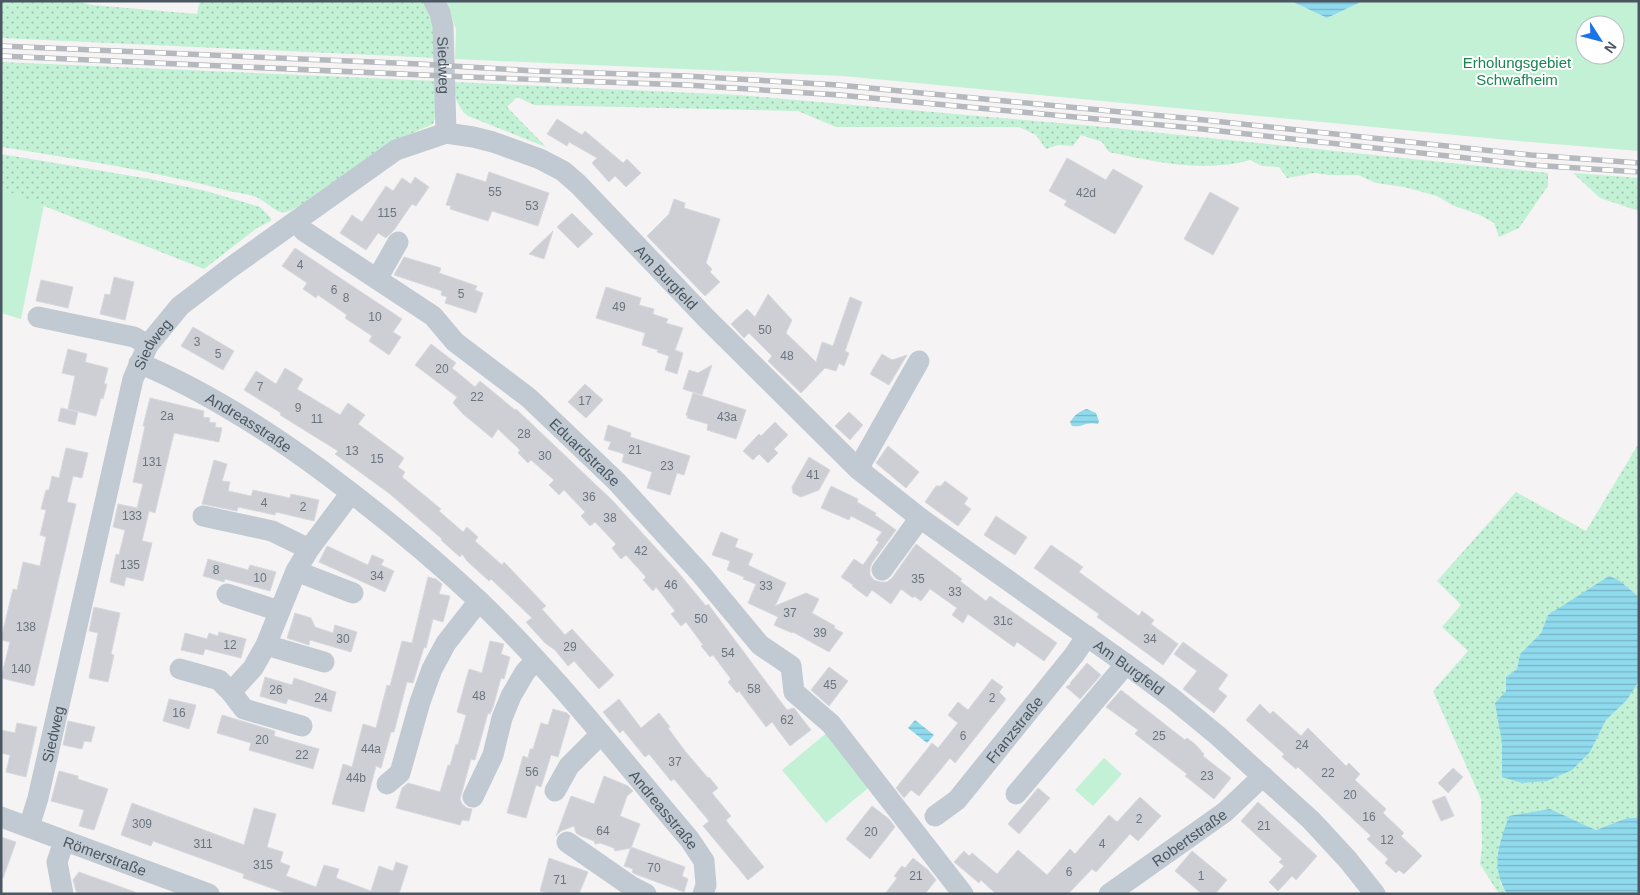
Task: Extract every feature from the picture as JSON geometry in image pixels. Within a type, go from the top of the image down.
[{"type":"street","name":"Siedweg","points":[[29,827],[38,798],[133,379],[144,354],[180,306],[296,221],[396,150],[446,133],[443,26],[440,13],[434,1]]},
{"type":"street","name":"Am Burgfeld","points":[[446,133],[494,142],[540,159],[563,170],[706,318],[858,469],[920,518],[1172,698],[1217,735],[1311,820],[1348,860],[1375,894]]},
{"type":"street","name":"Eduardstraße","points":[[296,221],[304,230],[433,316],[455,342],[529,398],[617,482],[701,574],[760,645],[791,666],[794,692],[831,724],[963,894]]},
{"type":"street","points":[[377,279],[398,242]]},
{"type":"street","name":"Andreasstraße","points":[[38,317],[134,337],[144,354],[190,387],[288,447],[421,548],[479,601],[536,660],[690,840],[704,861],[706,885],[703,894]]},
{"type":"street","points":[[858,469],[919,361]]},
{"type":"street","points":[[231,692],[253,668],[266,645],[296,571],[309,549],[351,493]]},
{"type":"street","points":[[203,516],[272,531],[309,549]]},
{"type":"street","points":[[882,570],[920,518]]},
{"type":"street","points":[[296,571],[352,593]]},
{"type":"street","points":[[227,594],[279,612]]},
{"type":"street","points":[[387,784],[400,773],[420,702],[432,670],[446,643],[479,601]]},
{"type":"street","name":"Franzstraße","points":[[935,816],[957,800],[1087,636]]},
{"type":"street","points":[[266,645],[324,662]]},
{"type":"street","points":[[473,797],[493,755],[502,718],[511,696],[525,672],[536,660]]},
{"type":"street","points":[[1016,794],[1126,664]]},
{"type":"street","points":[[180,669],[219,680],[244,709],[302,726]]},
{"type":"street","points":[[555,791],[569,766],[601,734]]},
{"type":"street","name":"Robertstraße","points":[[1110,894],[1225,812],[1263,776]]},
{"type":"street","name":"Römerstraße","points":[[1,817],[209,894]]},
{"type":"street","points":[[63,894],[57,862],[64,841]]},
{"type":"street","points":[[567,842],[632,887],[646,894]]},
{"type":"green space","points":[[1,1],[76,1],[92,5],[197,14],[200,1],[425,1],[431,10],[438,58],[1,38]]},
{"type":"green space","name":"Erholungsgebiet Schwafheim","points":[[446,1],[1291,1],[1327,18],[1363,1],[1639,1],[1639,151],[843,76],[455,59],[456,29]]},
{"type":"green space","points":[[1,62],[437,81],[435,118],[433,124],[387,144],[301,205],[287,212],[282,212],[258,198],[201,184],[144,171],[1,147]]},
{"type":"green space","points":[[453,82],[739,95],[1104,127],[1548,173],[1548,186],[1519,228],[1499,237],[1494,223],[1480,215],[1452,205],[1437,196],[1404,187],[1376,183],[1358,175],[1315,173],[1287,178],[1279,167],[1262,166],[1250,160],[1215,166],[1180,165],[1109,152],[1102,142],[1081,135],[1073,146],[1058,145],[1046,149],[1036,135],[1019,127],[836,127],[798,111],[534,105],[517,97],[507,107],[546,147],[468,116],[459,105],[455,96]]},
{"type":"green space","points":[[1,154],[150,179],[206,191],[260,207],[271,218],[271,221],[257,228],[204,269],[1,189]]},
{"type":"green space","points":[[1573,173],[1639,178],[1639,211],[1600,198]]},
{"type":"green space","points":[[1,189],[44,205],[21,319],[1,313]]},
{"type":"green space","points":[[1639,443],[1639,597],[1620,581],[1548,615],[1541,633],[1520,654],[1517,669],[1506,677],[1502,743],[1503,777],[1590,752],[1606,720],[1627,700],[1639,681],[1639,818],[1627,818],[1596,830],[1550,809],[1500,882],[1507,894],[1499,894],[1480,864],[1482,847],[1481,799],[1433,691],[1468,651],[1442,627],[1461,605],[1437,581],[1516,492],[1586,531]]},
{"type":"green space","points":[[829,731],[873,784],[826,823],[782,770]]},
{"type":"green space","points":[[1104,758],[1122,774],[1093,806],[1075,790]]},
{"type":"water","points":[[1291,1],[1363,1],[1327,18]]},
{"type":"water","points":[[1087,409],[1096,413],[1099,421],[1098,424],[1090,423],[1072,426],[1070,422],[1074,417],[1079,412]]},
{"type":"water","points":[[1609,576],[1620,581],[1639,597],[1639,681],[1627,700],[1606,720],[1590,752],[1572,770],[1547,781],[1522,783],[1502,777],[1502,743],[1495,703],[1506,691],[1506,677],[1517,669],[1520,654],[1541,633],[1548,615]]},
{"type":"water","points":[[915,720],[934,735],[927,743],[908,728]]},
{"type":"water","points":[[1550,809],[1596,830],[1627,818],[1639,818],[1639,892],[1636,894],[1507,894],[1499,874],[1498,855],[1509,816]]},
{"type":"building","points":[[557,119],[582,135],[585,131],[623,163],[627,159],[641,173],[626,187],[615,176],[609,182],[592,163],[597,158],[569,142],[567,146],[547,134]]},
{"type":"building","points":[[1067,158],[1106,180],[1113,169],[1143,186],[1115,234],[1064,205],[1067,201],[1049,191]]},
{"type":"building","points":[[489,172],[549,193],[538,226],[492,211],[488,221],[450,209],[451,206],[446,205],[457,173],[486,182]]},
{"type":"building","points":[[415,177],[429,187],[416,206],[412,204],[386,238],[378,233],[366,250],[340,233],[352,215],[362,222],[386,186],[393,191],[402,178],[411,184]]},
{"type":"building","points":[[1210,192],[1239,208],[1213,255],[1184,239]]},
{"type":"building","points":[[674,199],[685,203],[684,208],[720,219],[706,263],[712,269],[710,272],[720,282],[705,296],[647,236],[669,214]]},
{"type":"building","points":[[572,213],[593,234],[578,248],[557,227]]},
{"type":"building","points":[[553,231],[544,259],[529,254]]},
{"type":"building","points":[[295,248],[402,319],[393,332],[401,337],[389,355],[369,341],[372,336],[345,318],[347,315],[318,295],[316,298],[303,289],[307,283],[282,266]]},
{"type":"building","points":[[404,257],[441,268],[439,273],[477,286],[475,290],[483,293],[476,313],[445,303],[447,297],[441,295],[442,291],[394,275]]},
{"type":"building","points":[[114,277],[134,282],[125,320],[100,314],[105,294],[110,295]]},
{"type":"building","points":[[41,280],[73,287],[68,308],[36,301]]},
{"type":"building","points":[[606,287],[641,298],[639,305],[654,309],[653,314],[668,319],[666,323],[683,328],[675,350],[683,353],[677,374],[665,370],[669,356],[642,345],[645,333],[596,318]]},
{"type":"building","points":[[768,294],[792,320],[786,333],[816,362],[822,342],[833,346],[850,297],[862,302],[845,351],[849,353],[844,366],[839,363],[836,371],[825,368],[801,393],[768,361],[772,356],[749,333],[744,338],[731,324],[747,309],[755,317]]},
{"type":"building","points":[[193,327],[234,351],[223,370],[181,346]]},
{"type":"building","points":[[431,344],[456,363],[452,368],[475,387],[480,381],[516,409],[613,501],[706,606],[708,604],[787,710],[794,708],[811,730],[790,746],[772,722],[766,727],[739,691],[737,693],[728,682],[731,679],[713,655],[710,657],[701,646],[703,645],[686,622],[681,626],[671,614],[675,611],[656,587],[653,591],[643,580],[646,577],[626,555],[621,559],[612,548],[616,544],[595,522],[590,526],[581,516],[585,512],[564,490],[559,495],[549,485],[554,480],[531,460],[528,463],[518,453],[520,450],[498,429],[492,438],[463,414],[453,403],[457,397],[415,365]]},
{"type":"building","points":[[68,349],[87,354],[85,362],[108,368],[104,384],[107,384],[96,416],[68,409],[75,376],[62,373]]},
{"type":"building","points":[[882,354],[892,360],[907,355],[889,385],[870,374]]},
{"type":"building","points":[[712,365],[702,395],[683,389],[689,370],[698,373]]},
{"type":"building","points":[[285,368],[303,379],[297,389],[340,415],[348,403],[365,415],[358,424],[404,458],[398,467],[405,472],[402,477],[441,509],[439,511],[463,532],[467,527],[478,537],[475,541],[502,565],[504,562],[546,606],[542,609],[565,635],[572,629],[614,675],[599,689],[574,661],[568,666],[555,650],[545,643],[526,622],[532,618],[491,579],[489,581],[467,561],[462,554],[460,557],[390,494],[335,454],[338,451],[244,390],[256,371],[276,384]]},
{"type":"building","points":[[585,384],[603,400],[586,418],[568,402]]},
{"type":"building","points":[[693,393],[746,410],[736,439],[707,430],[708,424],[687,418],[688,416],[686,415]]},
{"type":"building","points":[[150,398],[204,411],[203,417],[210,418],[209,422],[216,423],[215,427],[222,428],[219,442],[174,433],[155,513],[149,511],[142,541],[152,543],[143,581],[126,577],[124,586],[110,582],[116,554],[119,555],[125,530],[113,527],[118,504],[137,508],[143,484],[133,482]]},
{"type":"building","points":[[61,408],[78,412],[75,425],[58,421]]},
{"type":"building","points":[[849,412],[863,425],[850,440],[835,426]]},
{"type":"building","points":[[775,422],[788,435],[774,449],[778,453],[768,463],[759,454],[753,460],[743,451],[759,434],[761,436]]},
{"type":"building","points":[[608,425],[631,433],[630,437],[690,456],[684,475],[677,473],[670,495],[647,488],[652,472],[622,462],[624,454],[608,449],[611,442],[604,440]]},
{"type":"building","points":[[888,446],[919,472],[906,488],[876,463]]},
{"type":"building","points":[[66,448],[88,453],[82,478],[73,476],[67,502],[76,504],[34,686],[1,678],[10,642],[1,639],[13,589],[17,590],[23,562],[40,566],[46,537],[40,535],[46,510],[41,509],[46,490],[49,490],[52,476],[59,478]]},
{"type":"building","points":[[809,457],[830,470],[819,490],[801,497],[793,493],[792,487]]},
{"type":"building","points":[[214,460],[227,464],[222,481],[230,482],[228,491],[251,496],[253,490],[290,498],[291,494],[319,500],[314,521],[276,512],[275,515],[238,507],[237,511],[202,504]]},
{"type":"building","points":[[945,481],[968,498],[964,504],[971,509],[958,526],[925,502],[936,486],[941,486]]},
{"type":"building","points":[[831,486],[858,499],[857,502],[876,513],[875,515],[896,530],[872,563],[870,575],[874,580],[887,582],[892,578],[916,544],[962,579],[960,581],[986,601],[990,596],[1057,643],[1044,661],[1017,642],[1014,647],[968,614],[963,623],[952,615],[957,608],[930,589],[921,601],[914,596],[913,598],[901,589],[891,604],[872,590],[867,597],[841,577],[854,559],[863,565],[879,542],[876,540],[882,532],[851,516],[849,520],[821,508]]},
{"type":"building","points":[[996,516],[1027,537],[1015,555],[984,535]]},
{"type":"building","points":[[721,532],[738,539],[735,547],[753,554],[748,565],[786,583],[775,606],[806,593],[819,599],[812,613],[835,626],[834,628],[843,633],[829,652],[793,632],[774,625],[778,617],[748,603],[756,584],[727,570],[730,561],[712,555]]},
{"type":"building","points":[[1051,545],[1083,567],[1079,572],[1139,616],[1142,611],[1154,620],[1151,624],[1178,644],[1163,665],[1097,617],[1099,614],[1034,568]]},
{"type":"building","points":[[327,546],[368,565],[372,555],[384,560],[381,565],[394,571],[385,592],[319,562]]},
{"type":"building","points":[[208,559],[248,570],[250,565],[276,572],[270,591],[225,579],[224,582],[203,576]]},
{"type":"building","points":[[428,577],[436,579],[442,584],[439,594],[450,596],[443,622],[433,619],[426,648],[424,647],[413,683],[407,682],[394,732],[391,732],[381,768],[376,766],[364,812],[332,804],[343,764],[352,767],[363,724],[376,728],[387,685],[390,686],[402,641],[412,643]]},
{"type":"building","points":[[94,607],[120,613],[111,654],[114,655],[108,682],[89,678],[98,633],[89,631]]},
{"type":"building","points":[[295,613],[311,618],[315,627],[333,633],[335,625],[357,632],[351,652],[310,640],[309,645],[287,638]]},
{"type":"building","points":[[219,632],[246,639],[241,658],[205,649],[203,655],[181,650],[185,633],[207,639],[209,633],[218,636]]},
{"type":"building","points":[[490,641],[504,644],[501,654],[510,657],[504,679],[501,678],[493,707],[490,714],[488,713],[475,760],[471,759],[460,799],[462,804],[472,809],[469,821],[462,820],[460,825],[396,808],[402,788],[408,783],[440,792],[456,744],[458,745],[466,715],[457,712],[469,669],[482,673]]},
{"type":"building","points":[[1183,642],[1228,675],[1218,689],[1227,696],[1214,713],[1183,689],[1197,671],[1174,654]]},
{"type":"building","points":[[1087,663],[1101,675],[1080,699],[1066,687],[1071,684]]},
{"type":"building","points":[[829,667],[848,681],[829,706],[811,690]]},
{"type":"building","points":[[265,677],[292,685],[294,678],[336,692],[331,712],[288,699],[286,704],[260,696]]},
{"type":"building","points":[[992,679],[1003,687],[999,692],[1006,699],[955,763],[950,758],[919,796],[911,790],[904,798],[896,788],[932,743],[938,748],[958,723],[948,715],[958,702],[968,710]]},
{"type":"building","points":[[1121,690],[1185,740],[1187,738],[1195,744],[1204,754],[1203,756],[1231,778],[1214,799],[1185,776],[1187,774],[1135,734],[1138,730],[1106,707]]},
{"type":"building","points":[[169,699],[196,705],[189,729],[163,721]]},
{"type":"building","points":[[619,699],[641,728],[659,713],[685,751],[718,788],[712,793],[731,816],[726,820],[764,867],[748,880],[703,826],[709,821],[674,779],[671,781],[649,754],[645,757],[623,730],[620,733],[603,712]]},
{"type":"building","points":[[1260,704],[1270,714],[1273,711],[1301,736],[1308,728],[1346,766],[1349,763],[1360,774],[1355,780],[1386,809],[1383,813],[1404,833],[1401,836],[1422,856],[1404,874],[1399,870],[1396,873],[1385,863],[1388,859],[1367,839],[1371,836],[1298,767],[1296,769],[1282,757],[1284,754],[1246,720]]},
{"type":"building","points":[[553,709],[567,713],[570,716],[558,757],[551,755],[541,787],[536,785],[526,818],[507,813],[523,756],[528,758],[530,749],[533,749],[541,723],[548,725]]},
{"type":"building","points":[[222,715],[275,731],[274,736],[319,749],[313,769],[249,750],[251,743],[217,733]]},
{"type":"building","points":[[68,721],[95,727],[91,742],[84,741],[82,749],[63,745]]},
{"type":"building","points":[[17,723],[37,727],[26,777],[6,772],[10,755],[1,753],[1,730],[15,733]]},
{"type":"building","points":[[1453,768],[1463,777],[1448,793],[1438,783]]},
{"type":"building","points":[[59,771],[78,776],[78,779],[108,789],[94,830],[79,826],[84,810],[51,801]]},
{"type":"building","points":[[604,776],[628,786],[633,791],[627,796],[620,816],[640,824],[631,848],[615,851],[614,848],[600,843],[595,844],[594,841],[576,833],[574,826],[561,831],[556,836],[571,796],[594,804]]},
{"type":"building","points":[[1038,788],[1050,798],[1019,834],[1008,824]]},
{"type":"building","points":[[1445,796],[1454,816],[1441,821],[1432,801]]},
{"type":"building","points":[[1140,797],[1161,816],[1138,841],[1130,834],[1096,872],[1092,869],[1068,894],[996,894],[981,880],[979,883],[954,862],[964,851],[969,856],[972,853],[997,874],[1018,850],[1047,875],[1070,849],[1075,854],[1109,815],[1117,822]]},
{"type":"building","points":[[1258,802],[1317,856],[1296,880],[1292,876],[1278,891],[1269,882],[1284,866],[1279,862],[1282,859],[1241,821]]},
{"type":"building","points":[[132,803],[244,845],[254,808],[276,814],[267,847],[283,852],[280,862],[290,866],[286,876],[316,887],[324,865],[339,869],[336,878],[371,891],[379,866],[393,871],[396,862],[408,866],[399,894],[288,894],[243,878],[244,874],[153,841],[151,846],[121,835]]},
{"type":"building","points":[[872,806],[889,819],[895,827],[870,859],[846,839]]},
{"type":"building","points":[[1,837],[16,842],[3,878],[1,878]]},
{"type":"building","points":[[631,847],[685,867],[682,876],[688,879],[684,892],[635,874],[632,872],[633,869],[624,866]]},
{"type":"building","points":[[1192,851],[1227,880],[1215,894],[1202,894],[1175,871]]},
{"type":"building","points":[[549,858],[588,872],[579,894],[549,894],[540,891]]},
{"type":"building","points":[[913,858],[928,870],[936,880],[925,894],[885,894],[897,878],[894,876],[902,866],[905,868]]},
{"type":"building","points":[[79,872],[135,892],[135,894],[77,894],[73,880]]},
{"type":"railway","points":[[1,46],[419,64],[535,71],[686,76],[838,85],[1195,119],[1531,155],[1639,163]]},
{"type":"railway","points":[[1,56],[686,85],[839,95],[1193,128],[1531,165],[1639,172]]}]
